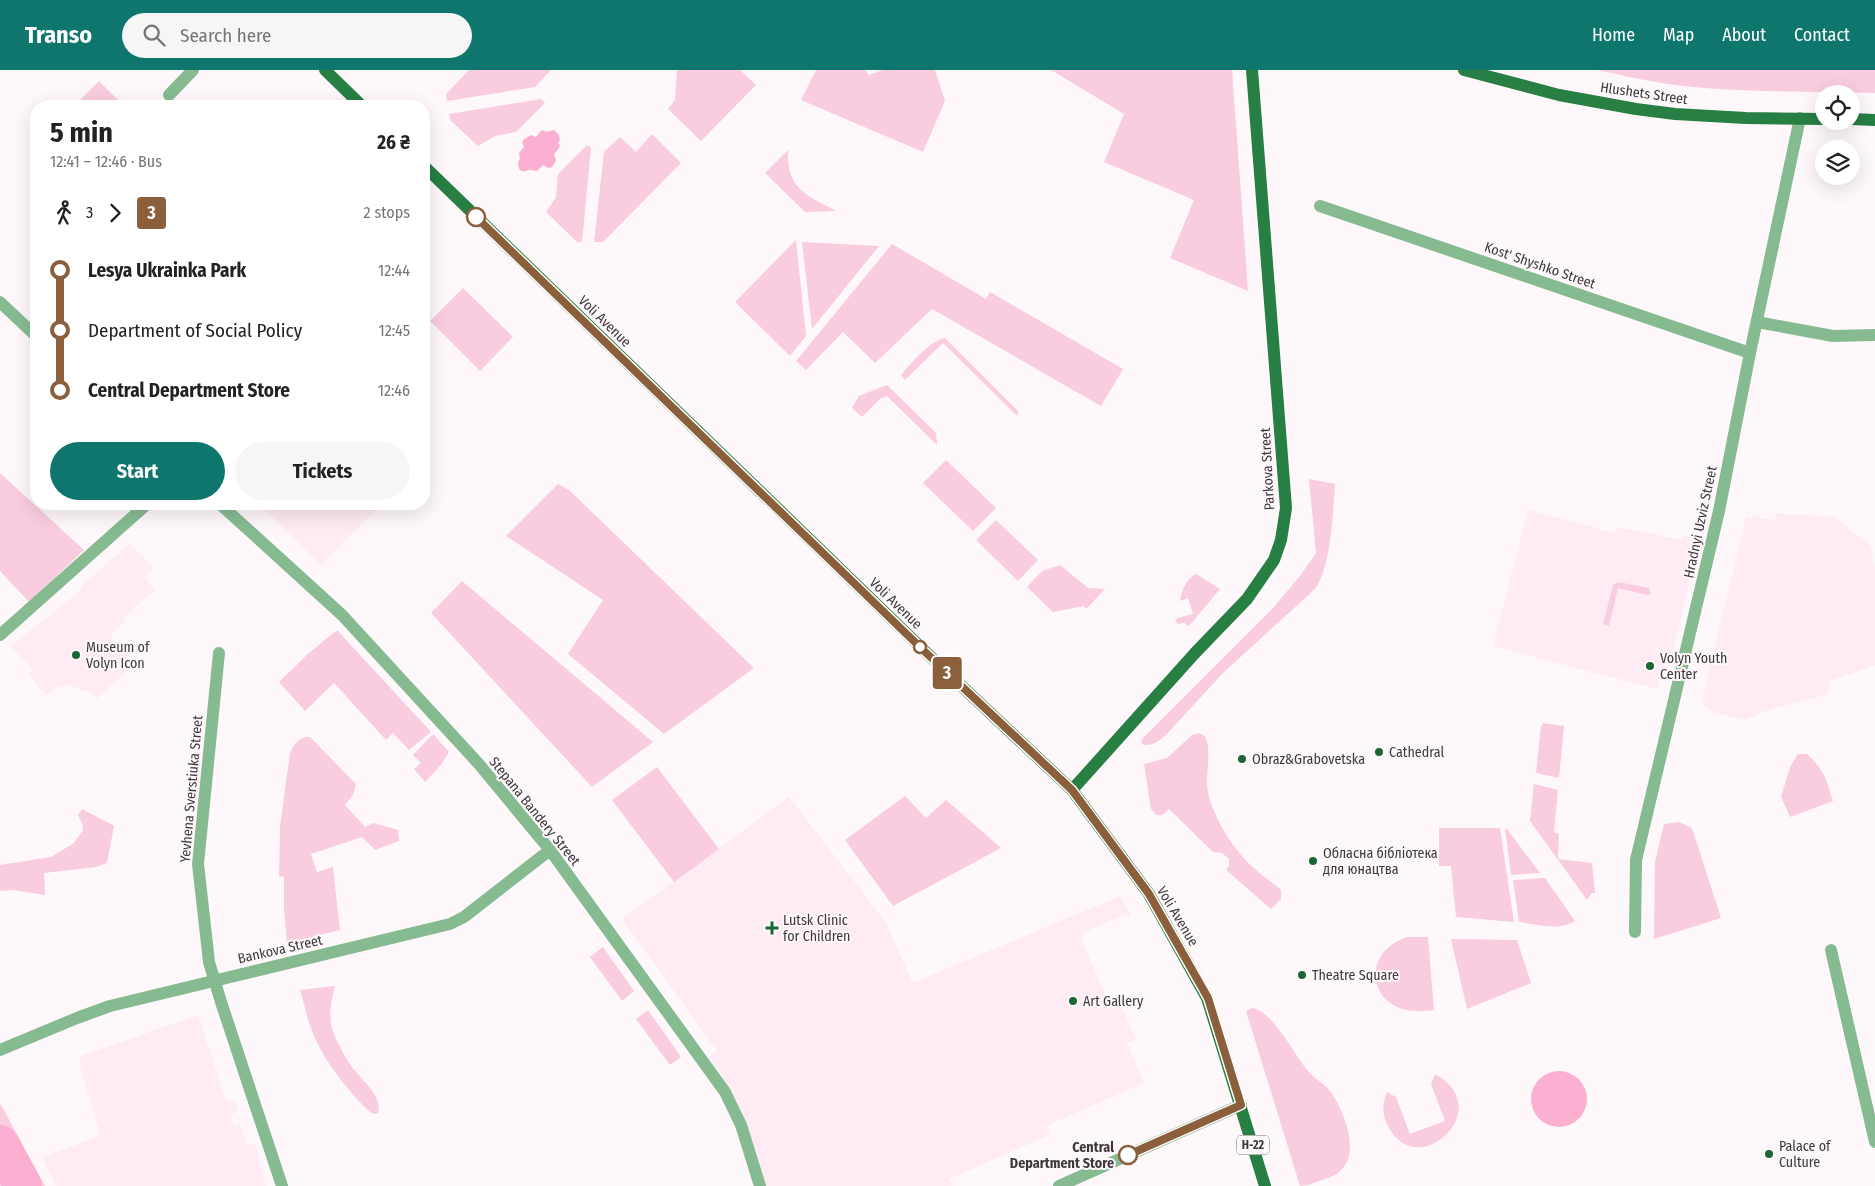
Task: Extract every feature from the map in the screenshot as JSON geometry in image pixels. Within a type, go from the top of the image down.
[{"type":"main road","points":[[325,70],[356,100]]},
{"type":"main road","name":"Parkova Street","points":[[1072,790],[1195,653],[1247,599],[1274,560],[1281,540],[1286,508],[1252,70]]},
{"type":"main road","name":"Hlushets Street","points":[[1464,70],[1559,95],[1636,109],[1675,114],[1746,118],[1815,119]]},
{"type":"main road","points":[[1860,119],[1875,120]]},
{"type":"main road","name":"Voli Avenue","points":[[430,172],[929,656],[1072,790],[1149,894],[1208,998],[1265,1186]]},
{"type":"street","points":[[169,95],[193,70]]},
{"type":"street","name":"Hradnyi Uzviz Street","points":[[1635,932],[1636,860],[1713,537],[1800,118]]},
{"type":"street","name":"Kost' Shyshko Street","points":[[1320,206],[1750,353]]},
{"type":"street","points":[[0,302],[30,330]]},
{"type":"street","points":[[1757,322],[1833,336],[1875,335]]},
{"type":"street","points":[[0,635],[140,510]]},
{"type":"street","name":"Stepana Bandery Street","points":[[227,510],[342,615],[478,763],[550,850],[725,1092],[741,1125],[760,1186]]},
{"type":"street","name":"Yevhena Sverstiuka Street","points":[[219,653],[198,864],[210,962],[214,980],[282,1186]]},
{"type":"street","name":"Bankova Street","points":[[0,1050],[110,1006],[450,924],[464,916],[550,850]]},
{"type":"street","points":[[1831,950],[1875,1142]]},
{"type":"street","points":[[1059,1186],[1241,1105]]},
{"type":"shaded area","points":[[469,70],[551,70],[535,87],[447,101],[446,94]]},
{"type":"shaded area","points":[[677,70],[740,70],[756,85],[701,141],[668,109],[675,100]]},
{"type":"shaded area","points":[[816,70],[865,70],[869,75],[883,70],[935,70],[945,101],[923,152],[801,100]]},
{"type":"shaded area","points":[[1051,70],[1232,70],[1248,291],[1170,258],[1194,200],[1104,162],[1124,114]]},
{"type":"shaded area","points":[[1597,70],[1875,70],[1875,93],[1860,93],[1860,85],[1815,85],[1815,92],[1756,91],[1684,86]]},
{"type":"shaded area","points":[[99,81],[118,100],[80,100]]},
{"type":"shaded area","points":[[541,99],[545,103],[516,132],[495,136],[478,146],[450,120],[449,114]]},
{"type":"shaded area","points":[[542,130],[547,132],[554,130],[559,135],[560,140],[558,143],[560,145],[554,154],[556,161],[552,167],[548,168],[543,165],[537,171],[520,170],[518,163],[519,153],[524,147],[522,142],[531,135],[536,137]]},
{"type":"shaded area","points":[[652,134],[681,163],[603,242],[594,242],[604,152],[620,137],[636,152]]},
{"type":"shaded area","points":[[587,145],[591,148],[582,242],[577,242],[546,212],[556,197],[558,174]]},
{"type":"shaded area","points":[[788,150],[788,163],[791,174],[800,189],[836,211],[805,212],[765,173]]},
{"type":"shaded area","points":[[796,240],[806,336],[790,356],[735,302]]},
{"type":"shaded area","points":[[802,242],[879,246],[812,329]]},
{"type":"shaded area","points":[[892,244],[986,299],[990,292],[1123,369],[1101,406],[932,309],[875,363],[843,332],[806,370],[796,361]]},
{"type":"shaded area","points":[[463,288],[513,337],[480,371],[430,321]]},
{"type":"shaded area","points":[[945,338],[1018,411],[1017,416],[943,343],[905,380],[901,375],[915,359],[928,347]]},
{"type":"shaded area","points":[[887,385],[936,433],[937,445],[887,396],[880,399],[862,417],[852,408],[859,396]]},
{"type":"shaded area","points":[[946,460],[996,508],[973,531],[923,483]]},
{"type":"shaded area","points":[[0,473],[30,500],[30,510],[40,510],[84,550],[29,602],[0,571]]},
{"type":"shaded area","points":[[1309,479],[1335,484],[1328,554],[1325,568],[1315,589],[1223,673],[1165,736],[1154,743],[1142,744],[1141,740],[1273,608],[1300,576],[1316,553]]},
{"type":"shaded area","points":[[558,484],[569,490],[754,668],[664,734],[568,654],[603,600],[506,536]]},
{"type":"shaded area","points":[[265,510],[376,510],[321,565]]},
{"type":"shaded area","points":[[1528,510],[1615,533],[1617,527],[1683,540],[1682,535],[1695,538],[1697,550],[1671,659],[1665,658],[1657,689],[1493,646]]},
{"type":"shaded area","points":[[1776,513],[1834,517],[1871,546],[1875,570],[1875,665],[1829,681],[1828,694],[1778,707],[1744,720],[1713,712],[1704,706],[1703,696],[1746,517],[1752,518],[1752,515],[1759,515],[1759,518],[1775,520]]},
{"type":"shaded area","points":[[996,520],[1038,560],[1018,581],[976,540]]},
{"type":"shaded area","points":[[130,543],[153,568],[144,577],[155,590],[125,616],[125,621],[110,635],[135,664],[96,699],[90,692],[67,685],[57,687],[46,696],[29,674],[33,670],[11,646],[81,590],[80,588]]},
{"type":"shaded area","points":[[1060,565],[1088,588],[1105,589],[1086,609],[1084,606],[1053,612],[1027,587],[1042,571]]},
{"type":"shaded area","points":[[1196,574],[1220,589],[1189,626],[1184,623],[1178,624],[1175,622],[1177,618],[1193,614],[1188,598],[1180,601],[1187,582]]},
{"type":"shaded area","points":[[462,581],[653,742],[592,787],[431,613]]},
{"type":"shaded area","points":[[1618,582],[1649,588],[1651,594],[1647,595],[1618,588],[1609,626],[1603,624],[1613,585]]},
{"type":"shaded area","points":[[337,630],[431,732],[409,750],[393,733],[386,740],[334,683],[305,711],[279,682],[309,653]]},
{"type":"shaded area","points":[[1543,723],[1564,726],[1559,778],[1536,773],[1541,726]]},
{"type":"shaded area","points":[[1199,733],[1205,736],[1207,742],[1207,786],[1209,797],[1218,819],[1238,851],[1260,874],[1281,890],[1281,899],[1271,909],[1226,870],[1229,866],[1229,859],[1222,853],[1213,852],[1169,809],[1163,814],[1156,815],[1151,809],[1144,764],[1167,758],[1192,735]]},
{"type":"shaded area","points":[[433,734],[449,752],[441,765],[425,782],[414,769],[421,763],[413,755]]},
{"type":"shaded area","points":[[310,737],[356,784],[353,795],[345,805],[365,827],[373,823],[398,830],[399,841],[375,850],[362,837],[311,854],[317,872],[333,867],[340,930],[287,943],[284,877],[279,876],[280,826],[290,753],[298,741]]},
{"type":"shaded area","points":[[1798,754],[1807,754],[1818,765],[1833,801],[1790,817],[1781,797],[1790,767]]},
{"type":"shaded area","points":[[657,767],[719,849],[674,882],[612,800]]},
{"type":"shaded area","points":[[1534,784],[1558,790],[1554,832],[1559,834],[1558,859],[1592,863],[1595,893],[1592,893],[1587,900],[1530,821]]},
{"type":"shaded area","points":[[905,796],[926,818],[946,800],[1001,848],[893,906],[845,840]]},
{"type":"shaded area","points":[[789,797],[885,921],[913,983],[1120,896],[1131,916],[1124,915],[1084,932],[1081,939],[1109,1003],[1118,999],[1136,1039],[1127,1043],[1144,1083],[1046,1126],[1050,1135],[949,1179],[952,1186],[765,1186],[742,1111],[720,1072],[709,1057],[717,1051],[622,919]]},
{"type":"shaded area","points":[[82,809],[114,826],[107,863],[96,867],[44,873],[45,895],[14,890],[0,891],[0,865],[51,857],[74,843],[83,830],[78,815]]},
{"type":"shaded area","points":[[1679,822],[1692,828],[1721,918],[1654,939],[1655,862],[1664,824]]},
{"type":"shaded area","points":[[1439,828],[1500,828],[1514,922],[1456,917],[1451,866],[1439,866]]},
{"type":"shaded area","points":[[1505,829],[1507,829],[1540,873],[1511,875]]},
{"type":"shaded area","points":[[1545,878],[1575,921],[1555,927],[1519,922],[1513,880]]},
{"type":"shaded area","points":[[1408,937],[1428,937],[1434,1010],[1410,1011],[1393,1005],[1383,996],[1378,986],[1376,975],[1378,963],[1384,952],[1394,943]]},
{"type":"shaded area","points":[[1451,939],[1517,940],[1531,983],[1467,1009]]},
{"type":"shaded area","points":[[603,947],[634,991],[622,1001],[590,957]]},
{"type":"shaded area","points":[[335,986],[330,1012],[332,1028],[349,1062],[377,1100],[379,1106],[378,1113],[375,1114],[370,1112],[354,1095],[332,1068],[320,1048],[308,1020],[300,990]]},
{"type":"shaded area","points":[[1252,1008],[1268,1017],[1276,1026],[1304,1066],[1330,1091],[1341,1109],[1350,1143],[1349,1154],[1346,1164],[1333,1176],[1300,1186],[1246,1011]]},
{"type":"shaded area","points":[[648,1010],[681,1057],[670,1065],[636,1019]]},
{"type":"shaded area","points":[[198,1015],[226,1101],[233,1101],[237,1105],[237,1110],[231,1116],[234,1126],[240,1124],[247,1145],[255,1143],[266,1186],[56,1186],[42,1158],[100,1135],[79,1063],[81,1056]]},
{"type":"shaded area","points":[[1559,1071],[1570,1073],[1579,1079],[1585,1088],[1587,1099],[1585,1110],[1579,1119],[1570,1125],[1559,1127],[1548,1125],[1539,1119],[1533,1110],[1531,1099],[1533,1088],[1539,1079],[1548,1073]]},
{"type":"shaded area","points":[[1435,1074],[1453,1089],[1459,1105],[1456,1121],[1446,1135],[1432,1144],[1416,1147],[1401,1142],[1388,1126],[1385,1118],[1384,1100],[1387,1092],[1396,1097],[1410,1134],[1445,1121],[1431,1084]]},
{"type":"shaded area","points":[[0,1103],[45,1186],[0,1186]]},
{"type":"waterway","points":[[0,1144],[23,1186]]},
{"type":"bus line","name":"3","points":[[476,217],[922,649],[1072,790],[1149,894],[1208,998],[1241,1105],[1128,1155]]},
{"type":"place","name":"Museum of Volyn Icon","points":[[76,655]]},
{"type":"place","name":"Volyn Youth Center","points":[[1650,666]]},
{"type":"place","name":"Cathedral","points":[[1379,752]]},
{"type":"place","name":"Obraz&Grabovetska","points":[[1242,759]]},
{"type":"place","name":"Обласна бібліотека для юнацтва","points":[[1313,861]]},
{"type":"place","name":"Lutsk Clinic for Children","points":[[772,928]]},
{"type":"place","name":"Theatre Square","points":[[1302,975]]},
{"type":"place","name":"Art Gallery","points":[[1073,1001]]},
{"type":"place","name":"Palace of Culture","points":[[1769,1154]]},
{"type":"place","name":"Central Department Store","points":[[1128,1155]]}]
